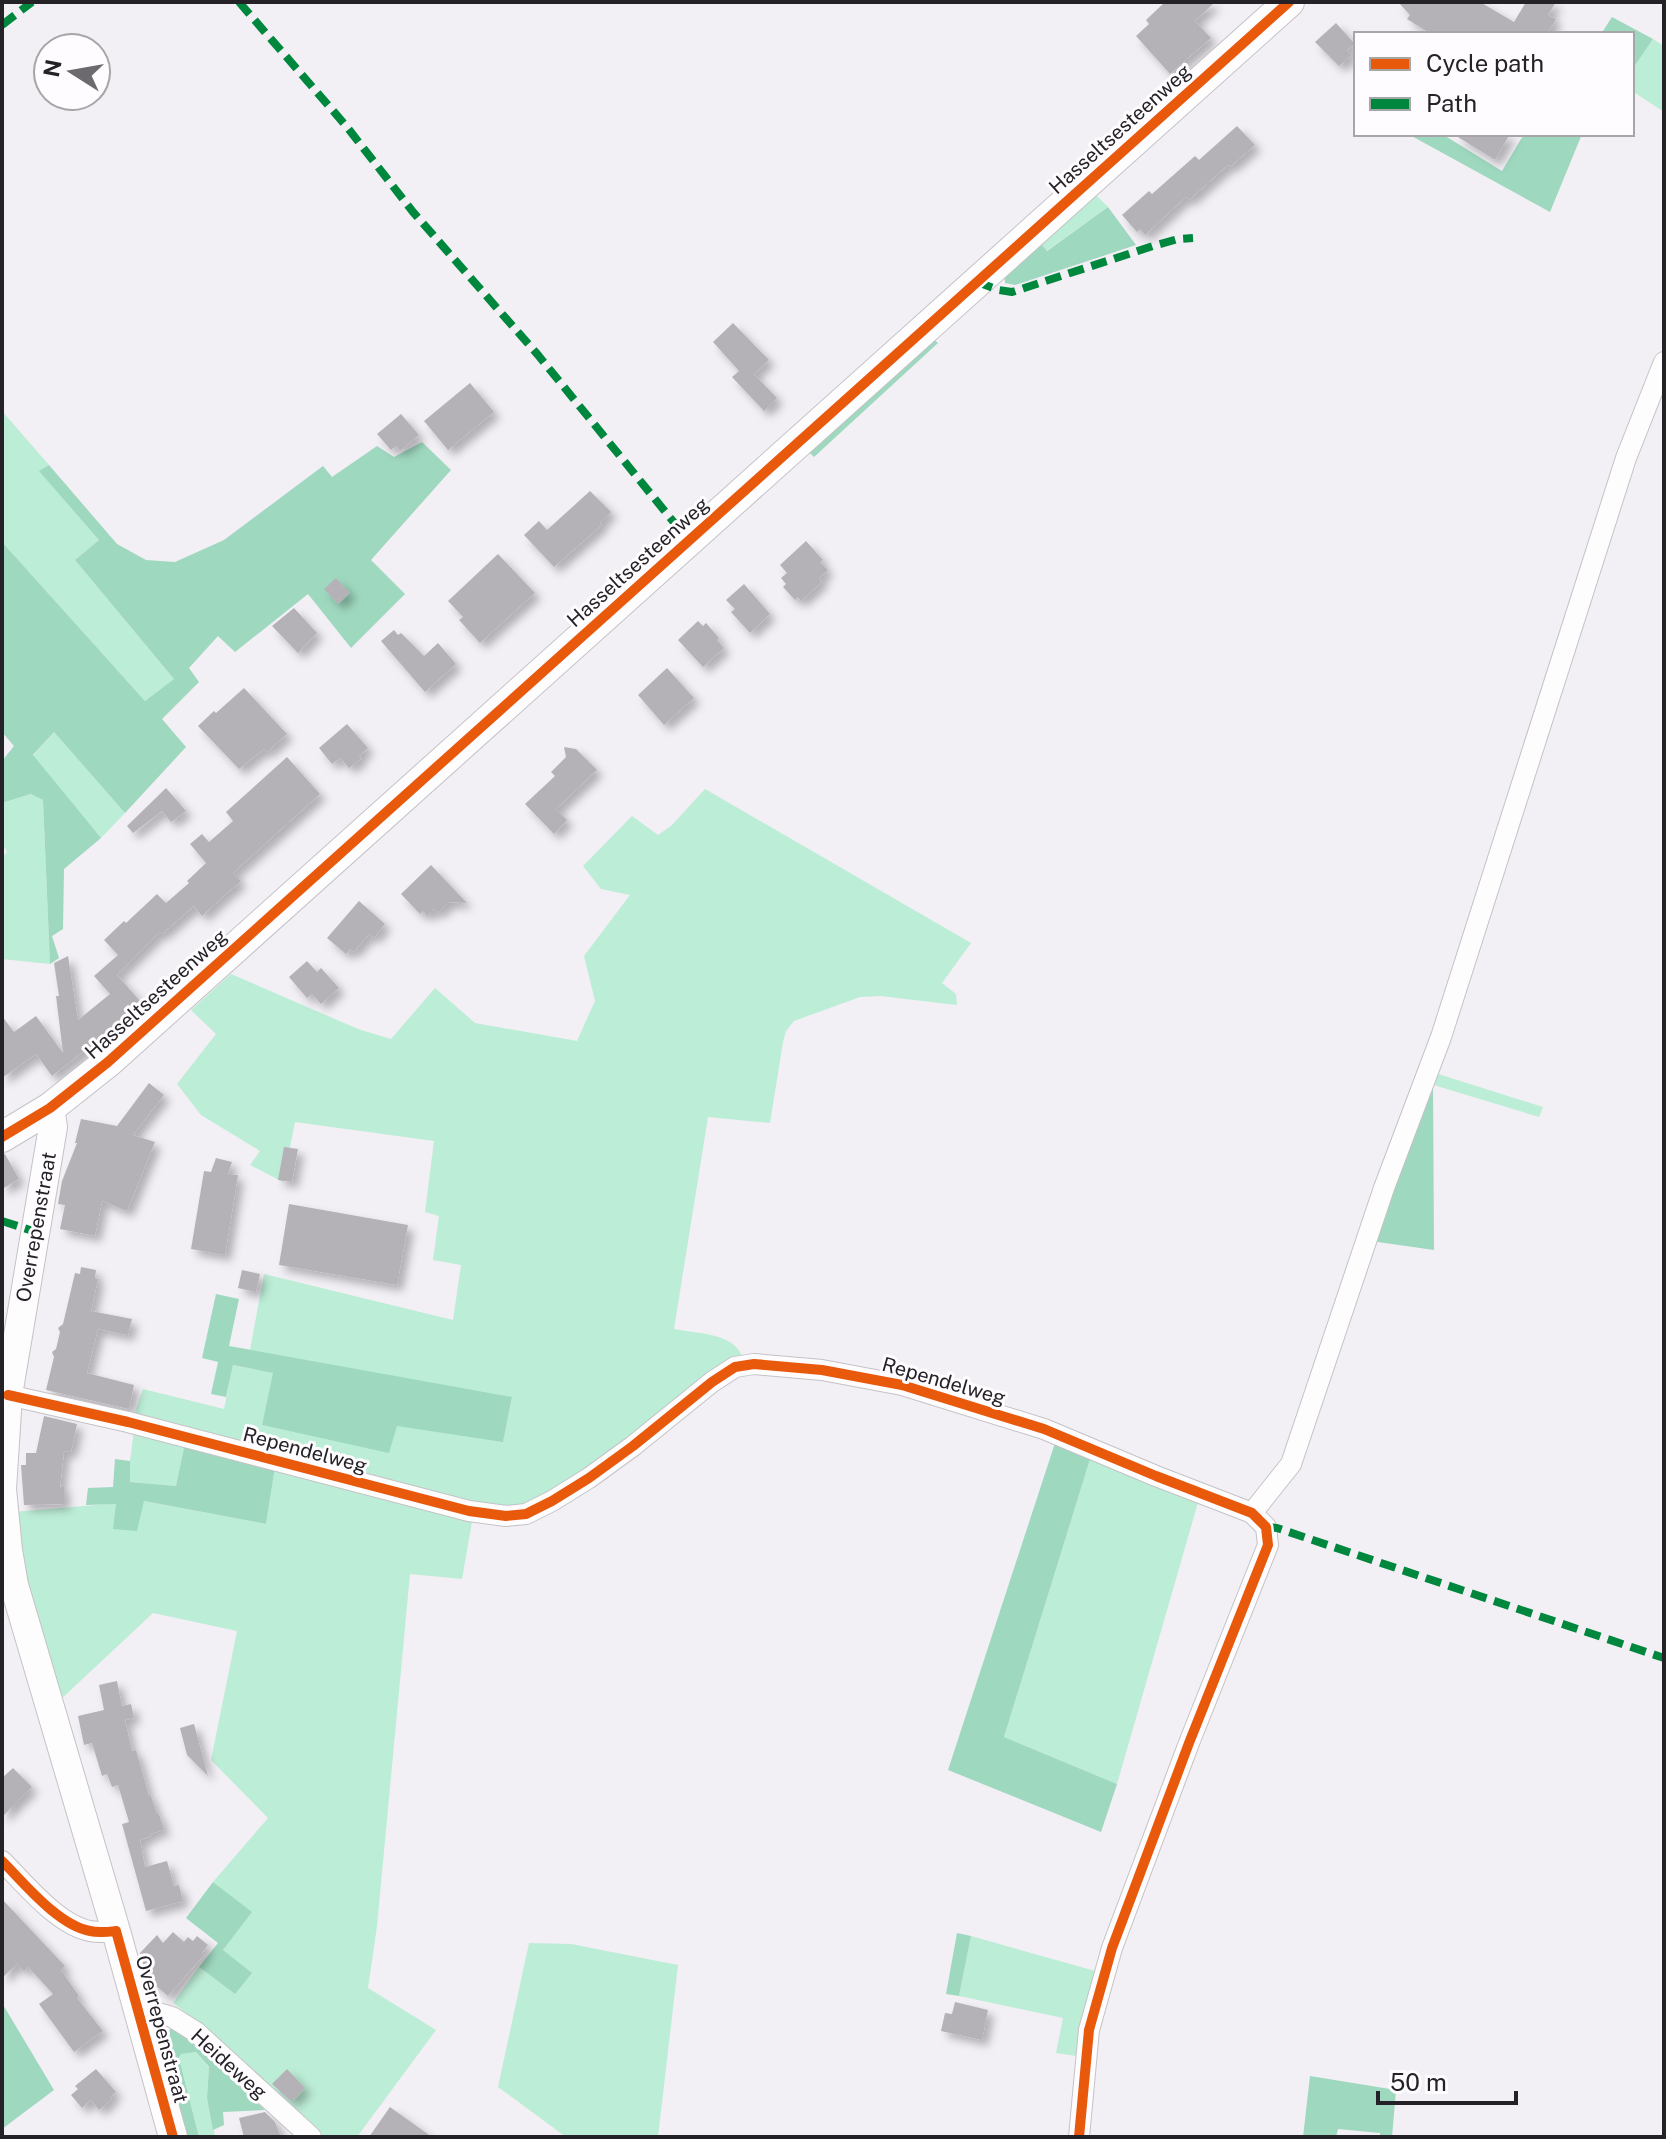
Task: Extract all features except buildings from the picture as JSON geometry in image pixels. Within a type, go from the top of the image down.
[{"type":"main road","name":"Hasseltsesteenweg","points":[[2,1137],[50,1108],[108,1062],[1289,2]]},
{"type":"street","points":[[1079,2137],[1089,2030],[1112,1948],[1268,1545],[1266,1527],[1252,1513],[1291,1464],[1384,1188],[1441,1037],[1626,458],[1664,362]]},
{"type":"street","name":"Overrepenstraat","points":[[50,1108],[53,1127],[8,1395],[2,1489],[8,1550],[14,1585],[173,2137]]},
{"type":"street","name":"Rependelweg","points":[[8,1395],[128,1422],[469,1511],[506,1516],[526,1514],[589,1478],[735,1367],[754,1364],[808,1369],[902,1385],[1044,1429],[1252,1513]]},
{"type":"street","points":[[2,1861],[65,1920],[89,1931],[116,1931]]},
{"type":"street","name":"Heideweg","points":[[138,2007],[172,2017],[196,2032],[311,2137]]},
{"type":"green space","points":[[1612,17],[1653,39],[1634,67],[1634,32],[1602,32]]},
{"type":"green space","points":[[1653,39],[1664,46],[1664,112],[1634,92],[1634,67]]},
{"type":"green space","points":[[1412,136],[1445,136],[1502,171],[1523,136],[1581,136],[1550,212]]},
{"type":"green space","points":[[1096,195],[1108,207],[1046,251],[1039,242]]},
{"type":"green space","points":[[1108,207],[1136,245],[1015,285],[1005,283],[1004,274],[1039,242],[1047,251]]},
{"type":"green space","points":[[932,338],[938,343],[814,457],[807,450]]},
{"type":"green space","points":[[2,411],[49,465],[40,471],[99,540],[75,560],[174,679],[145,701],[2,542]]},
{"type":"green space","points":[[422,442],[451,470],[371,560],[405,594],[351,648],[308,594],[235,652],[218,636],[189,668],[199,682],[162,719],[186,747],[125,813],[54,732],[33,755],[101,838],[64,869],[63,929],[52,936],[59,958],[50,964],[43,800],[31,794],[2,803],[2,761],[14,746],[2,732],[2,542],[145,701],[174,679],[75,560],[99,540],[39,471],[49,465],[117,544],[146,560],[175,562],[224,540],[323,466],[332,477],[377,446],[394,457]]},
{"type":"green space","points":[[54,732],[125,813],[101,838],[33,756]]},
{"type":"green space","points":[[705,789],[971,943],[942,983],[956,994],[957,1005],[880,996],[860,997],[794,1021],[786,1031],[783,1042],[770,1123],[708,1117],[674,1329],[723,1339],[732,1343],[743,1358],[716,1369],[589,1467],[527,1504],[511,1509],[490,1507],[133,1418],[143,1389],[224,1409],[233,1365],[274,1373],[262,1425],[389,1452],[397,1425],[503,1441],[512,1398],[250,1350],[264,1274],[453,1320],[461,1265],[433,1260],[439,1216],[425,1212],[434,1141],[295,1122],[283,1182],[250,1165],[260,1151],[201,1115],[177,1084],[216,1034],[191,1010],[231,974],[358,1029],[391,1039],[435,988],[475,1023],[577,1041],[595,1001],[584,956],[630,895],[601,889],[583,866],[632,816],[658,835],[671,826]]},
{"type":"green space","points":[[32,794],[43,800],[50,964],[2,959],[2,857],[7,852],[2,843],[2,803]]},
{"type":"green space","points":[[1432,1072],[1543,1107],[1539,1117],[1427,1083]]},
{"type":"green space","points":[[1433,1085],[1434,1250],[1371,1241]]},
{"type":"green space","points":[[216,1294],[239,1299],[229,1346],[512,1397],[503,1442],[397,1426],[389,1453],[262,1425],[273,1373],[233,1365],[226,1397],[211,1394],[218,1362],[202,1358]]},
{"type":"green space","points":[[134,1431],[185,1443],[176,1486],[130,1482]]},
{"type":"green space","points":[[1056,1440],[1091,1456],[1004,1737],[1117,1784],[1101,1832],[948,1770]]},
{"type":"green space","points":[[185,1443],[275,1467],[266,1524],[144,1501],[137,1531],[113,1529],[116,1504],[86,1505],[88,1488],[113,1487],[115,1459],[130,1461],[130,1482],[176,1486]]},
{"type":"green space","points":[[1091,1456],[1199,1499],[1117,1784],[1004,1737]]},
{"type":"green space","points":[[275,1467],[473,1516],[462,1579],[410,1574],[377,1926],[368,1988],[436,2030],[357,2137],[319,2137],[213,2034],[173,2003],[199,1967],[235,1994],[223,1950],[251,1912],[213,1882],[268,1818],[211,1760],[237,1631],[153,1613],[59,1701],[28,1584],[13,1512],[144,1501],[266,1524]]},
{"type":"green space","points":[[213,1882],[252,1912],[223,1950],[252,1973],[235,1994],[199,1967],[218,1943],[186,1918]]},
{"type":"green space","points":[[957,1933],[971,1936],[959,1996],[946,1994]]},
{"type":"green space","points":[[971,1936],[1095,1971],[1076,2056],[1056,2053],[1063,2018],[959,1996]]},
{"type":"green space","points":[[529,1943],[571,1944],[678,1965],[658,2137],[566,2137],[498,2087]]},
{"type":"green space","points":[[2,2003],[54,2090],[2,2129]]},
{"type":"green space","points":[[174,2027],[265,2110],[223,2112],[224,2125],[213,2130],[207,2098],[209,2067],[196,2052],[181,2054],[179,2058],[199,2137],[186,2137],[162,2035]]},
{"type":"green space","points":[[196,2052],[209,2068],[207,2098],[215,2137],[199,2137],[179,2058],[181,2054]]},
{"type":"green space","points":[[1310,2076],[1396,2090],[1392,2137],[1338,2129],[1336,2137],[1303,2137]]},
{"type":"marked path","points":[[2,25],[32,2]]},
{"type":"marked path","points":[[239,2],[347,127],[413,212],[538,355],[689,541]]},
{"type":"marked path","points":[[977,282],[1012,292],[1153,246],[1193,238]]},
{"type":"marked path","points":[[2,1221],[36,1232]]},
{"type":"marked path","points":[[1266,1527],[1277,1528],[1664,1658]]},
{"type":"cycle path","points":[[2,1137],[50,1108],[108,1062],[1289,2]]},
{"type":"cycle path","points":[[8,1395],[128,1422],[469,1511],[506,1516],[526,1514],[589,1478],[735,1367],[754,1364],[822,1370],[902,1385],[1044,1429],[1252,1513],[1266,1527],[1268,1545],[1112,1948],[1089,2030],[1079,2137]]},
{"type":"cycle path","points":[[2,1861],[66,1921],[90,1931],[116,1931],[173,2137]]}]
